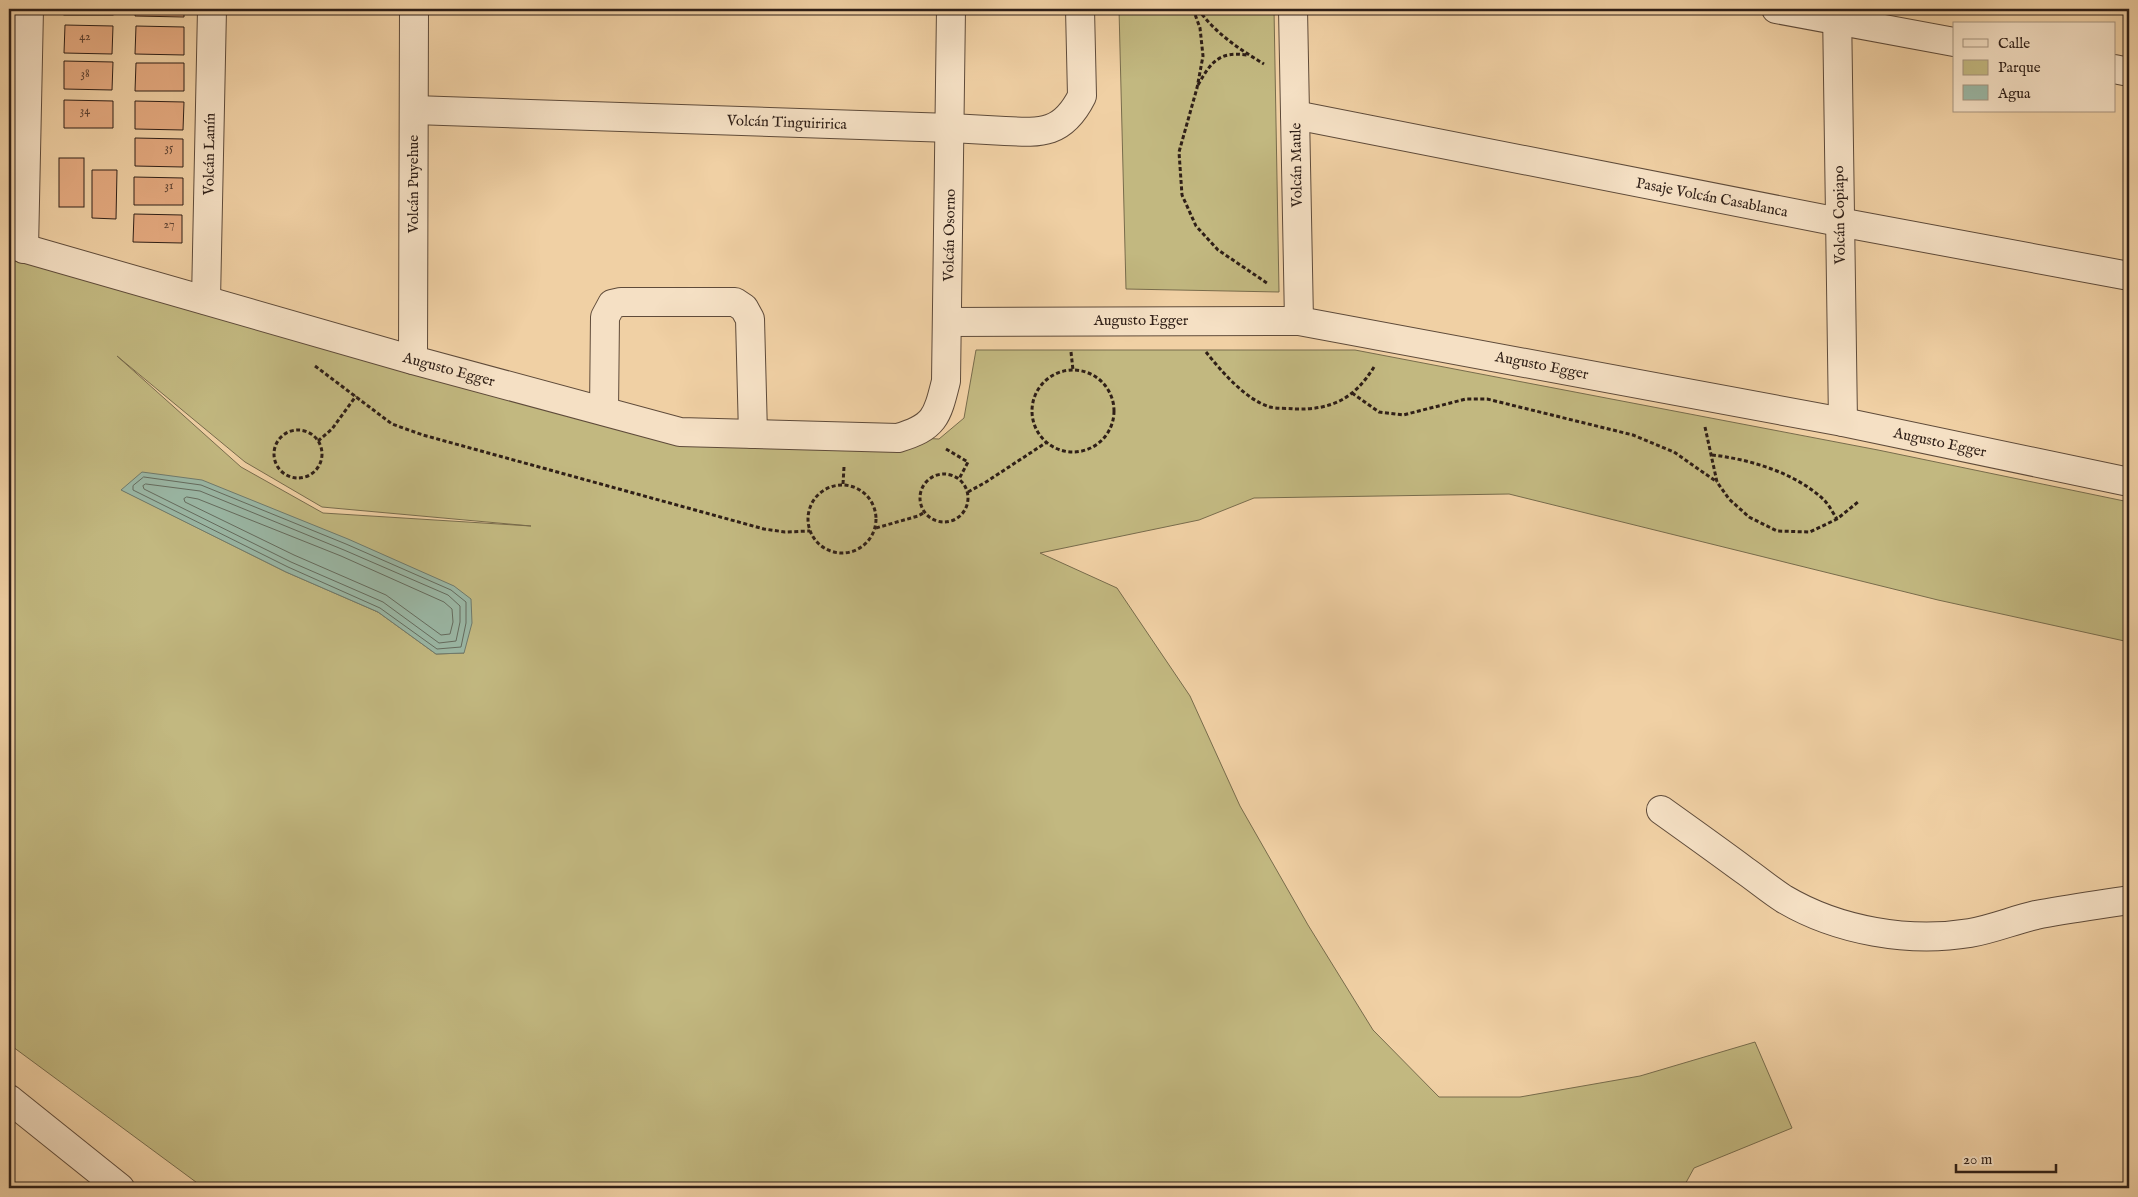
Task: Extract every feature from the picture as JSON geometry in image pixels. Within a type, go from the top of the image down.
[{"type":"street","points":[[17,246],[29,9]]},
{"type":"street","name":"Volcán Lanín","points":[[206,300],[212,9]]},
{"type":"street","name":"Volcán Puyehue","points":[[413,360],[414,9]]},
{"type":"street","name":"Volcán Osorno","points":[[898,438],[920,431],[934,418],[946,381],[952,9]]},
{"type":"street","name":"Volcán Maule","points":[[1293,9],[1299,321]]},
{"type":"street","points":[[1776,9],[1837,15],[1953,42]]},
{"type":"street","name":"Volcán Copiapo","points":[[1837,15],[1843,422]]},
{"type":"street","name":"Volcán Tinguiririca","points":[[414,110],[951,128],[1039,133],[1053,128],[1066,119],[1076,109],[1082,96],[1081,21]]},
{"type":"street","points":[[2116,70],[2129,72]]},
{"type":"street","name":"Pasaje Volcán Casablanca","points":[[1295,115],[1839,222],[2129,276]]},
{"type":"street","name":"Augusto Egger","points":[[17,246],[413,360],[680,432],[898,438]]},
{"type":"street","points":[[604,411],[605,317],[612,304],[621,302],[735,302],[744,308],[750,319],[752,434]]},
{"type":"street","name":"Augusto Egger","points":[[947,322],[1299,321],[1843,422],[2129,482]]},
{"type":"street","points":[[1661,810],[1784,898],[1811,912],[1839,923],[1868,930],[1902,935],[1936,936],[1969,933],[2002,926],[2034,915],[2129,900]]},
{"type":"street","points":[[9,1099],[120,1188]]},
{"type":"path","points":[[1193,9],[1200,28],[1203,56],[1197,88],[1179,152],[1182,195],[1196,226],[1218,250],[1274,287]]},
{"type":"path","points":[[1198,9],[1205,20],[1250,56],[1268,66],[1268,57]]},
{"type":"path","points":[[1197,88],[1210,65],[1222,56],[1234,53],[1250,56]]},
{"type":"path","points":[[1200,345],[1221,371],[1244,392],[1270,407],[1315,410],[1342,401],[1363,385],[1376,364]]},
{"type":"path","points":[[1070,347],[1073,370]]},
{"type":"path","points":[[312,363],[392,424],[423,435],[764,529],[785,532],[810,531]]},
{"type":"path","points":[[1073,370],[1082,371],[1094,376],[1104,385],[1111,396],[1114,410],[1112,423],[1106,435],[1097,445],[1085,450],[1071,452],[1058,449],[1047,442],[1038,432],[1033,420],[1032,406],[1036,393],[1044,382],[1055,374],[1073,370]]},
{"type":"path","points":[[1352,393],[1380,412],[1404,415],[1466,399],[1487,399],[1633,435],[1674,452],[1718,482]]},
{"type":"path","points":[[318,441],[332,428],[356,396]]},
{"type":"path","points":[[1704,424],[1718,482],[1729,499],[1749,517],[1777,531],[1810,532],[1837,520],[1858,502]]},
{"type":"path","points":[[298,430],[306,431],[318,441],[322,448],[320,464],[309,476],[302,478],[286,475],[276,463],[275,447],[284,435],[298,430]]},
{"type":"path","points":[[968,492],[1047,442]]},
{"type":"path","points":[[941,446],[968,462],[959,478]]},
{"type":"path","points":[[1712,455],[1732,457],[1767,467],[1796,481],[1824,500],[1837,520]]},
{"type":"path","points":[[843,484],[844,459]]},
{"type":"path","points":[[944,473],[959,478],[968,492],[967,508],[955,520],[938,522],[931,518],[925,512],[920,498],[924,483],[930,478],[944,473]]},
{"type":"path","points":[[843,484],[854,486],[864,492],[871,500],[876,510],[875,528],[867,543],[858,550],[847,553],[835,553],[824,549],[816,540],[810,531],[808,520],[814,499],[832,486],[843,484]]},
{"type":"path","points":[[875,528],[918,516],[925,512]]},
{"type":"green space","points":[[1119,9],[1274,9],[1279,292],[1126,289]]},
{"type":"green space","points":[[9,244],[705,428],[939,439],[964,418],[976,350],[1355,350],[1878,450],[2129,502],[2129,642],[1938,600],[1509,494],[1254,498],[1199,520],[1040,553],[1117,588],[1190,696],[1240,806],[1308,925],[1373,1030],[1439,1097],[1520,1097],[1640,1076],[1755,1042],[1792,1128],[1694,1168],[1683,1188],[204,1188],[9,1044]],"holes":[[[117,356],[245,462],[322,507],[531,526],[323,513],[241,467]],[[122,490],[378,612],[286,572]],[[378,612],[464,653],[436,654]]]},
{"type":"water","points":[[142,472],[202,480],[348,539],[454,586],[471,599],[472,623],[464,653],[436,654],[378,612],[286,572],[121,490]]},
{"type":"building","points":[[64,9],[113,9],[113,15],[64,15]]},
{"type":"building","points":[[136,9],[184,9],[184,17],[135,16]]},
{"type":"building","points":[[65,25],[113,26],[112,54],[64,53]]},
{"type":"building","points":[[136,26],[184,27],[184,55],[135,54]]},
{"type":"building","points":[[64,61],[113,62],[112,90],[64,89]]},
{"type":"building","points":[[136,63],[184,63],[184,91],[135,91]]},
{"type":"building","points":[[64,100],[113,101],[113,128],[64,128]]},
{"type":"building","points":[[135,101],[184,102],[183,130],[135,129]]},
{"type":"building","points":[[135,138],[183,139],[183,167],[135,166]]},
{"type":"building","points":[[59,158],[84,158],[84,207],[59,207]]},
{"type":"building","points":[[92,170],[117,170],[116,219],[92,218]]},
{"type":"building","points":[[134,177],[183,178],[183,205],[134,205]]},
{"type":"building","points":[[134,214],[182,215],[182,243],[133,242]]}]
